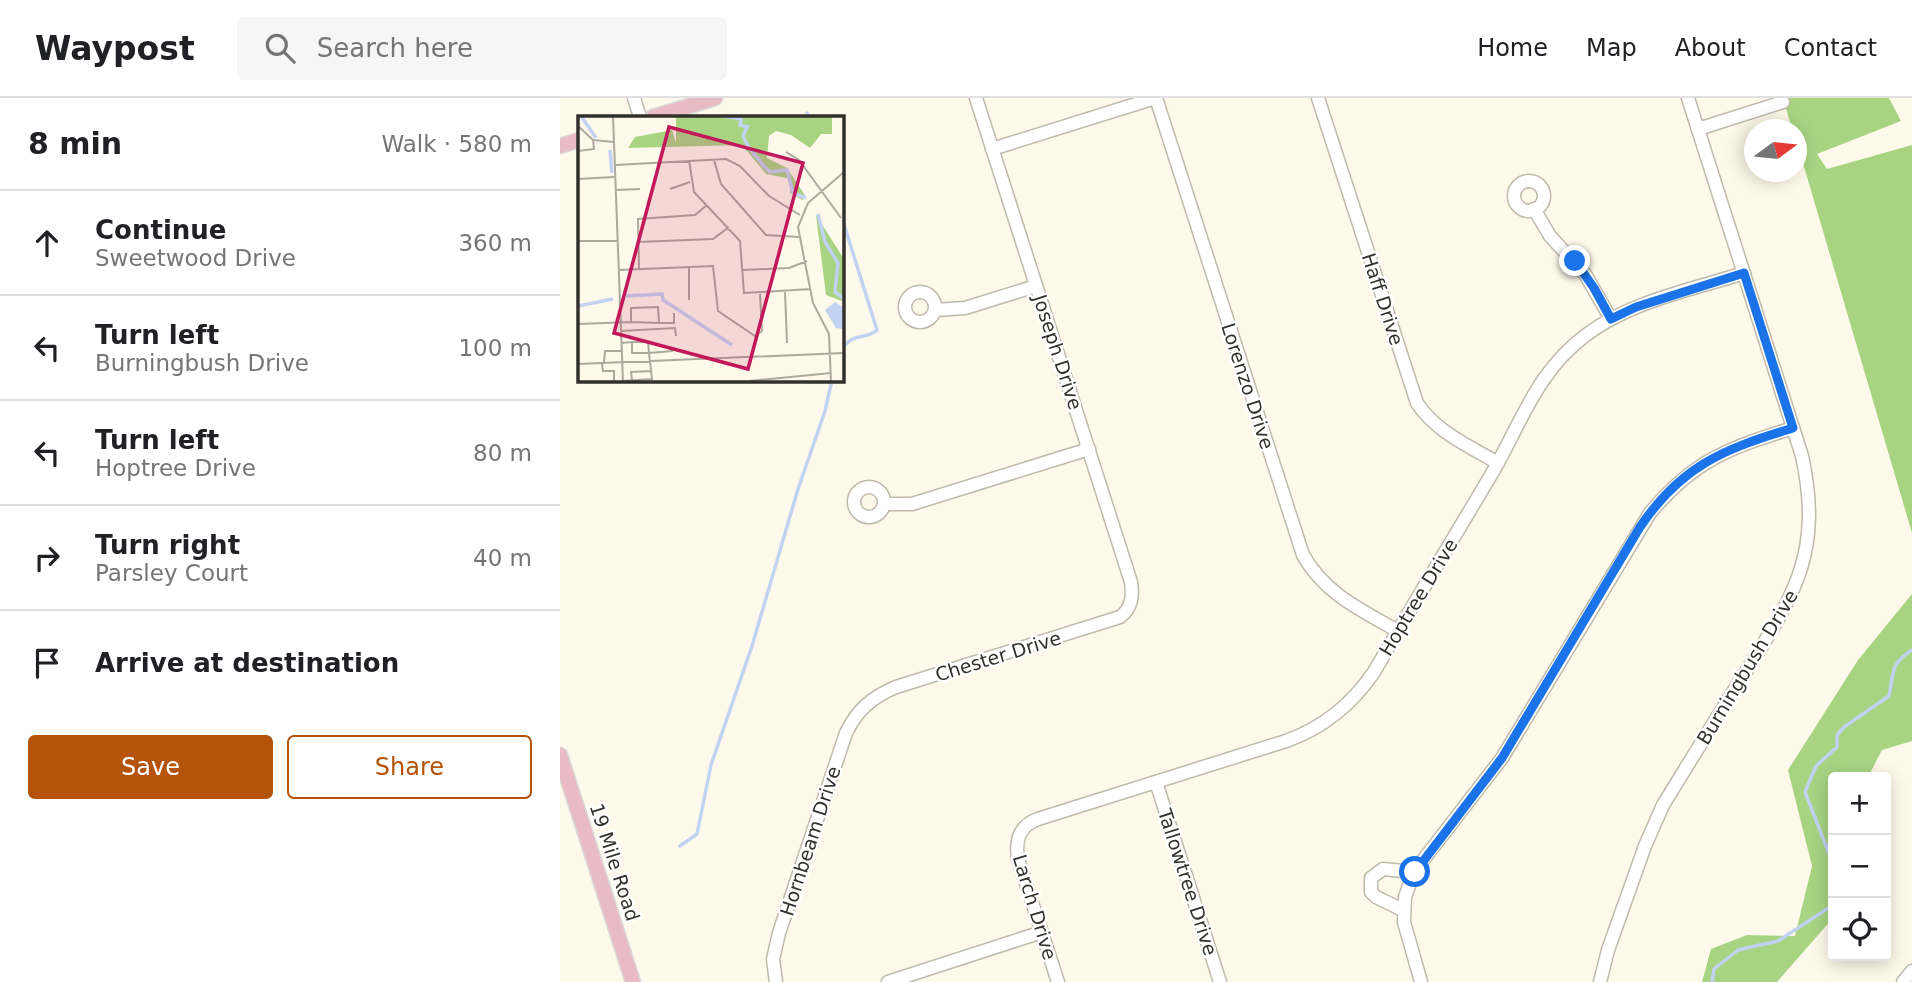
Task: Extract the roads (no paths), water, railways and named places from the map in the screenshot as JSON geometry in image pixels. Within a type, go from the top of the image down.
[{"type":"main road","points":[[656,116],[715,98]]},
{"type":"main road","points":[[560,146],[578,140]]},
{"type":"main road","name":"19 Mile Road","points":[[560,755],[633,982]]},
{"type":"street","points":[[634,98],[639,116]]},
{"type":"street","name":"Joseph Drive","points":[[976,98],[1131,582],[1130,606]]},
{"type":"street","points":[[992,149],[1156,98]]},
{"type":"street","name":"Lorenzo Drive","points":[[1156,98],[1303,555],[1328,589],[1398,631]]},
{"type":"street","name":"Haff Drive","points":[[1318,98],[1411,390],[1424,414],[1443,431],[1498,463]]},
{"type":"street","name":"Burningbush Drive","points":[[1600,982],[1612,939],[1658,814],[1781,617],[1798,580],[1807,542],[1810,502],[1807,480],[1688,98]]},
{"type":"street","points":[[1698,129],[1783,103]]},
{"type":"street","points":[[1534,209],[1550,236],[1585,274],[1611,319]]},
{"type":"street","name":"Hoptree Drive","points":[[1020,833],[1030,822],[1038,819],[1286,741],[1315,728],[1339,711],[1364,685],[1398,631],[1498,463],[1535,390],[1572,346],[1611,319],[1636,307],[1744,273]]},
{"type":"street","points":[[935,310],[965,309],[1036,286]]},
{"type":"street","points":[[1421,982],[1405,934],[1404,910],[1409,884],[1415,872],[1502,758],[1640,527],[1680,480],[1719,454],[1793,428]]},
{"type":"street","points":[[884,504],[912,504],[1089,449]]},
{"type":"street","name":"Chester Drive","points":[[864,705],[896,687],[1114,620],[1126,613],[1130,606]]},
{"type":"street","name":"Hornbeam Drive","points":[[776,982],[773,959],[779,933],[846,733],[864,705]]},
{"type":"street","name":"Tallowtree Drive","points":[[1156,782],[1220,982]]},
{"type":"street","name":"Larch Drive","points":[[1020,833],[1017,842],[1018,859],[1058,982]]},
{"type":"street","points":[[1404,910],[1376,897],[1371,892],[1371,878],[1383,869],[1415,872]]},
{"type":"street","points":[[888,982],[1042,932]]},
{"type":"street","points":[[1903,982],[1912,971]]},
{"type":"waterway","points":[[844,224],[877,330],[855,338],[844,346]]},
{"type":"waterway","points":[[680,846],[697,834],[711,765],[752,646],[832,382]]},
{"type":"waterway","points":[[1828,851],[1805,792],[1816,766],[1837,747],[1837,735],[1844,727],[1889,696],[1896,664],[1912,650]]},
{"type":"waterway","points":[[1712,982],[1714,969],[1738,950],[1778,941],[1828,908]]}]
